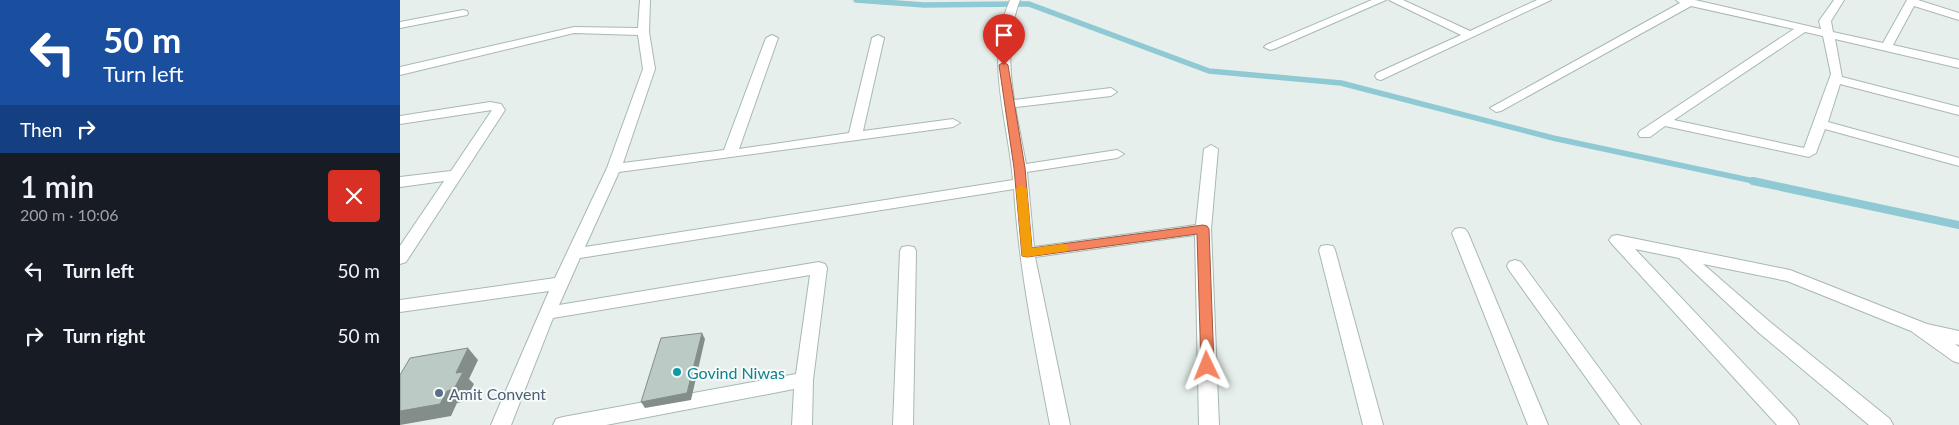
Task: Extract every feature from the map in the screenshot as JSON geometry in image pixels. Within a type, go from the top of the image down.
[{"type":"street","points":[[501,425],[547,313],[614,168],[648,68],[643,32],[645,0]]},
{"type":"street","points":[[1015,0],[1008,12],[1003,47],[1009,104],[1020,176],[1027,253],[1060,425]]},
{"type":"street","points":[[1270,47],[1381,0]]},
{"type":"street","points":[[1394,0],[1470,35]]},
{"type":"street","points":[[1381,76],[1546,0]]},
{"type":"street","points":[[1663,122],[1809,153],[1821,124],[1837,74],[1825,21],[1839,0]]},
{"type":"street","points":[[1496,108],[1686,1],[1959,64]]},
{"type":"street","points":[[1886,48],[1912,1],[1959,17]]},
{"type":"street","points":[[400,25],[463,13]]},
{"type":"street","points":[[1645,134],[1802,29]]},
{"type":"street","points":[[400,71],[574,30],[643,32]]},
{"type":"street","points":[[730,154],[772,38]]},
{"type":"street","points":[[855,136],[878,38]]},
{"type":"street","points":[[1836,79],[1959,111]]},
{"type":"street","points":[[1009,104],[1111,92]]},
{"type":"street","points":[[400,120],[482,107],[496,107],[498,110],[400,258]]},
{"type":"street","points":[[614,168],[953,123]]},
{"type":"street","points":[[1821,124],[1959,162]]},
{"type":"street","points":[[1209,425],[1203,229],[1211,149]]},
{"type":"street","points":[[574,254],[1020,176],[1117,154]]},
{"type":"street","points":[[400,182],[455,175]]},
{"type":"street","points":[[1027,253],[1203,229]]},
{"type":"street","points":[[1460,233],[1538,425]]},
{"type":"street","points":[[1789,425],[1618,240],[1685,256],[1790,276],[1917,326],[1959,338]]},
{"type":"street","points":[[1327,250],[1373,425]]},
{"type":"street","points":[[903,425],[908,251]]},
{"type":"street","points":[[1685,256],[1764,327],[1882,425]]},
{"type":"street","points":[[1515,266],[1630,425]]},
{"type":"street","points":[[547,313],[819,268],[804,380],[802,425]]},
{"type":"street","points":[[400,306],[561,283]]},
{"type":"street","points":[[1917,326],[1959,356]]},
{"type":"street","points":[[563,425],[804,380]]},
{"type":"building","name":"Govind Niwas","points":[[702,333],[687,393],[641,402],[661,338]]},
{"type":"building","points":[[468,348],[456,373],[463,372],[454,389],[447,391],[440,404],[400,411],[400,375],[410,358]]},
{"type":"waterway","points":[[856,0],[924,5],[1029,4],[1209,71],[1341,83],[1553,138],[1758,182]]},
{"type":"waterway","points":[[1753,181],[1959,225]]},
{"type":"slow traffic","points":[[1021,189],[1027,253],[1063,248]]},
{"type":"place","name":"Govind Niwas","points":[[677,372]]},
{"type":"place","name":"Amit Convent","points":[[439,393]]},
{"type":"route","points":[[1004,65],[1020,168],[1027,253],[1203,229],[1207,366]]}]
